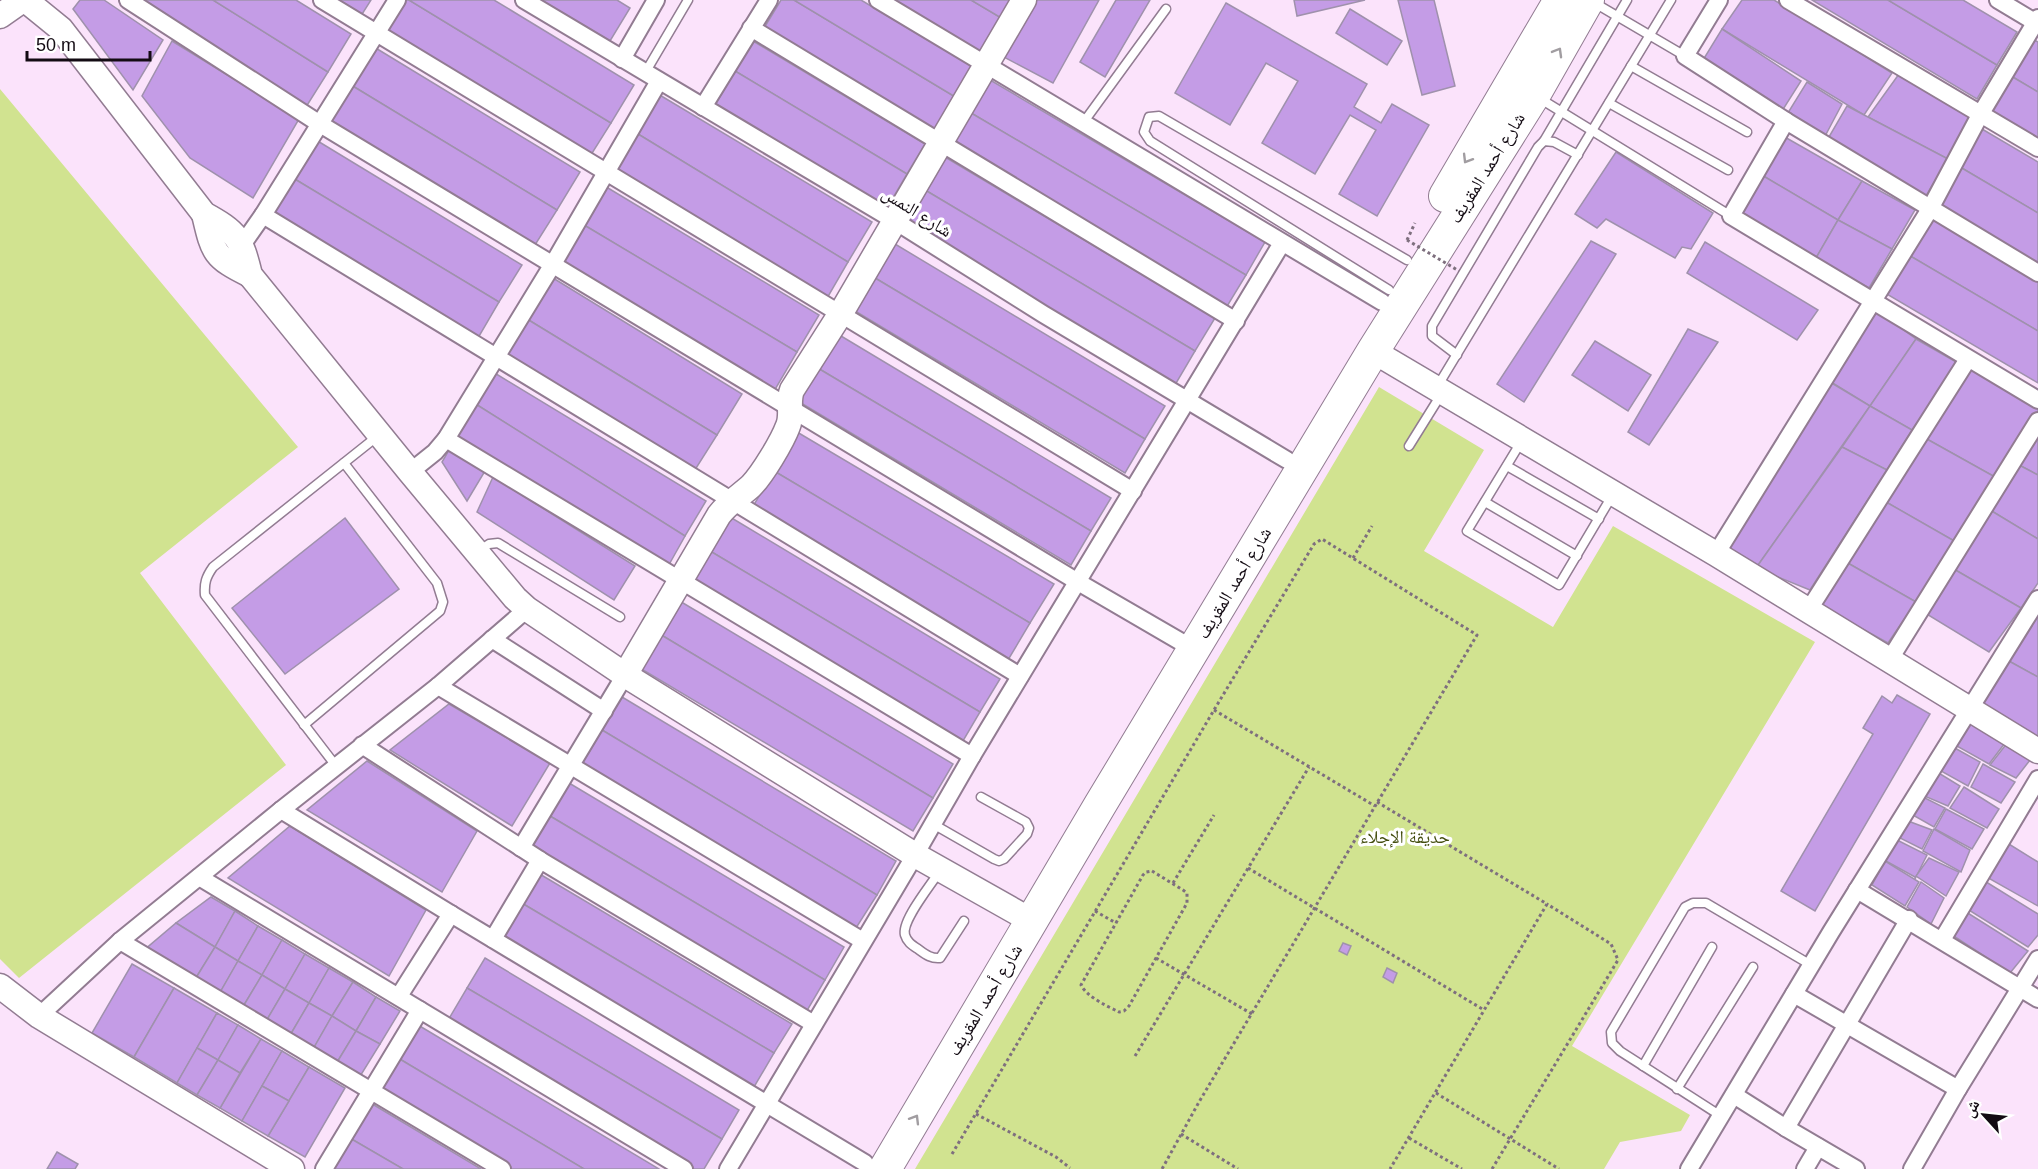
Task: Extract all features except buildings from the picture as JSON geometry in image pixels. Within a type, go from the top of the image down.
[{"type":"highway","name":"شارع أحمد المقريف","points":[[870,1167],[1373,351],[1495,135],[1560,0]]},
{"type":"highway","name":"شارع أحمد المقريف","points":[[1024,916],[1287,460],[1386,296],[1407,250],[1495,135],[1533,95],[1589,0]]},
{"type":"street","points":[[128,0],[320,124],[1078,582],[1183,643]]},
{"type":"street","points":[[322,0],[1133,490]]},
{"type":"street","points":[[250,275],[225,261],[213,249],[259,219],[397,0]]},
{"type":"street","name":"شارع النمس","points":[[524,0],[895,221],[1287,460]]},
{"type":"street","points":[[622,59],[656,0]]},
{"type":"street","points":[[703,107],[769,0]]},
{"type":"street","points":[[878,0],[1282,243],[1386,296]]},
{"type":"street","points":[[521,848],[720,515],[753,484],[763,470],[788,427],[791,417],[789,406],[792,390],[841,313],[1024,0]]},
{"type":"street","points":[[1719,0],[1685,56],[1786,121],[2038,273]]},
{"type":"street","points":[[1788,0],[2038,148]]},
{"type":"street","points":[[1716,554],[1930,209],[1980,115],[2037,22],[1998,0]]},
{"type":"street","points":[[0,16],[31,1],[61,29],[204,214],[227,238],[250,275],[379,435],[515,598],[527,609],[625,675],[915,855],[1024,916]]},
{"type":"street","points":[[751,28],[1236,321]]},
{"type":"street","points":[[410,472],[435,452],[446,439],[496,358],[606,172],[652,77]]},
{"type":"street","points":[[1786,121],[1731,216],[2038,400]]},
{"type":"street","points":[[259,219],[496,358],[1020,676]]},
{"type":"street","points":[[728,1169],[972,756],[1282,243]]},
{"type":"street","points":[[1373,351],[1716,554],[2038,751]]},
{"type":"street","points":[[1808,611],[1968,359]]},
{"type":"street","points":[[1890,659],[2038,421]]},
{"type":"street","points":[[446,439],[972,756]]},
{"type":"street","points":[[1689,1169],[1811,965],[2038,599]]},
{"type":"street","points":[[39,1016],[120,941],[438,686],[527,609]]},
{"type":"street","points":[[492,639],[604,711]]},
{"type":"street","points":[[438,686],[863,941]]},
{"type":"street","points":[[362,745],[540,860],[814,1024]]},
{"type":"street","points":[[1942,940],[2038,779]]},
{"type":"street","points":[[281,810],[870,1167]]},
{"type":"street","points":[[492,939],[540,860]]},
{"type":"street","points":[[199,877],[684,1169]]},
{"type":"street","points":[[1857,890],[2038,999]]},
{"type":"street","points":[[399,996],[450,914]]},
{"type":"street","points":[[1786,1128],[1909,920]]},
{"type":"street","points":[[120,941],[502,1169]]},
{"type":"street","points":[[1912,1169],[2038,959]]},
{"type":"street","points":[[0,986],[39,1016],[292,1169]]},
{"type":"street","points":[[1794,994],[1958,1089]]},
{"type":"street","points":[[324,1169],[420,1010]]},
{"type":"street","points":[[1734,1095],[1856,1169]]},
{"type":"street","points":[[1805,1169],[1818,1147]]},
{"type":"lane","points":[[652,77],[688,0]]},
{"type":"lane","points":[[1589,0],[1685,56]]},
{"type":"lane","points":[[1457,355],[1432,336],[1432,326],[1627,0]]},
{"type":"lane","points":[[1409,446],[1457,355],[1671,0]]},
{"type":"lane","points":[[1083,123],[1166,9]]},
{"type":"lane","points":[[1631,66],[1747,132]]},
{"type":"lane","points":[[1533,95],[1731,216]]},
{"type":"lane","points":[[1609,104],[1728,170]]},
{"type":"lane","points":[[1386,296],[1150,141],[1144,132],[1149,117],[1159,116],[1407,250]]},
{"type":"lane","points":[[1544,141],[1554,142],[1578,155]]},
{"type":"lane","points":[[336,766],[206,596],[204,585],[213,567],[379,435]]},
{"type":"lane","points":[[1523,439],[1467,531],[1559,585],[1614,493]]},
{"type":"lane","points":[[304,725],[440,611],[442,602],[437,584],[344,463]]},
{"type":"lane","points":[[1507,466],[1599,519]]},
{"type":"lane","points":[[1485,502],[1577,556]]},
{"type":"lane","points":[[477,552],[489,544],[498,543],[620,617]]},
{"type":"lane","points":[[933,824],[994,859],[999,861],[1004,859],[1027,834],[1029,828],[1026,822],[981,797]]},
{"type":"lane","points":[[941,870],[906,923],[905,935],[909,943],[927,956],[940,958],[964,921]]},
{"type":"lane","points":[[1721,1116],[1620,1051],[1612,1043],[1611,1032],[1685,907],[1693,903],[1706,903],[1811,965]]},
{"type":"lane","points":[[1643,1066],[1712,947]]},
{"type":"lane","points":[[1677,1089],[1753,967]]},
{"type":"path","points":[[1415,223],[1407,250],[1459,271]]},
{"type":"path","points":[[1353,558],[1372,526]]},
{"type":"path","points":[[952,1154],[1214,710],[1314,544],[1322,539],[1477,634],[1162,1169]]},
{"type":"path","points":[[1214,710],[1547,904],[1611,944],[1618,960],[1492,1169]]},
{"type":"path","points":[[1135,1056],[1309,767]]},
{"type":"path","points":[[1173,883],[1214,815]]},
{"type":"path","points":[[1248,868],[1484,1010]]},
{"type":"path","points":[[1152,871],[1187,893],[1187,903],[1128,1006],[1122,1012],[1116,1011],[1084,990],[1082,985],[1116,923],[1146,872],[1152,871]]},
{"type":"path","points":[[1390,1169],[1547,904]]},
{"type":"path","points":[[1095,911],[1116,923]]},
{"type":"path","points":[[1156,958],[1252,1014]]},
{"type":"path","points":[[1436,1092],[1559,1169]]},
{"type":"path","points":[[976,1114],[1056,1158],[1069,1168],[1076,1169]]},
{"type":"path","points":[[1181,1134],[1238,1169]]},
{"type":"path","points":[[1409,1138],[1462,1169]]},
{"type":"green space","points":[[0,89],[298,447],[140,573],[286,765],[19,978],[0,959]]},
{"type":"green space","name":"حديقة الإجلاء","points":[[1379,387],[1484,450],[1424,551],[1553,627],[1613,526],[1815,642],[1572,1046],[1690,1115],[1681,1131],[1620,1142],[1604,1169],[915,1169]]}]
